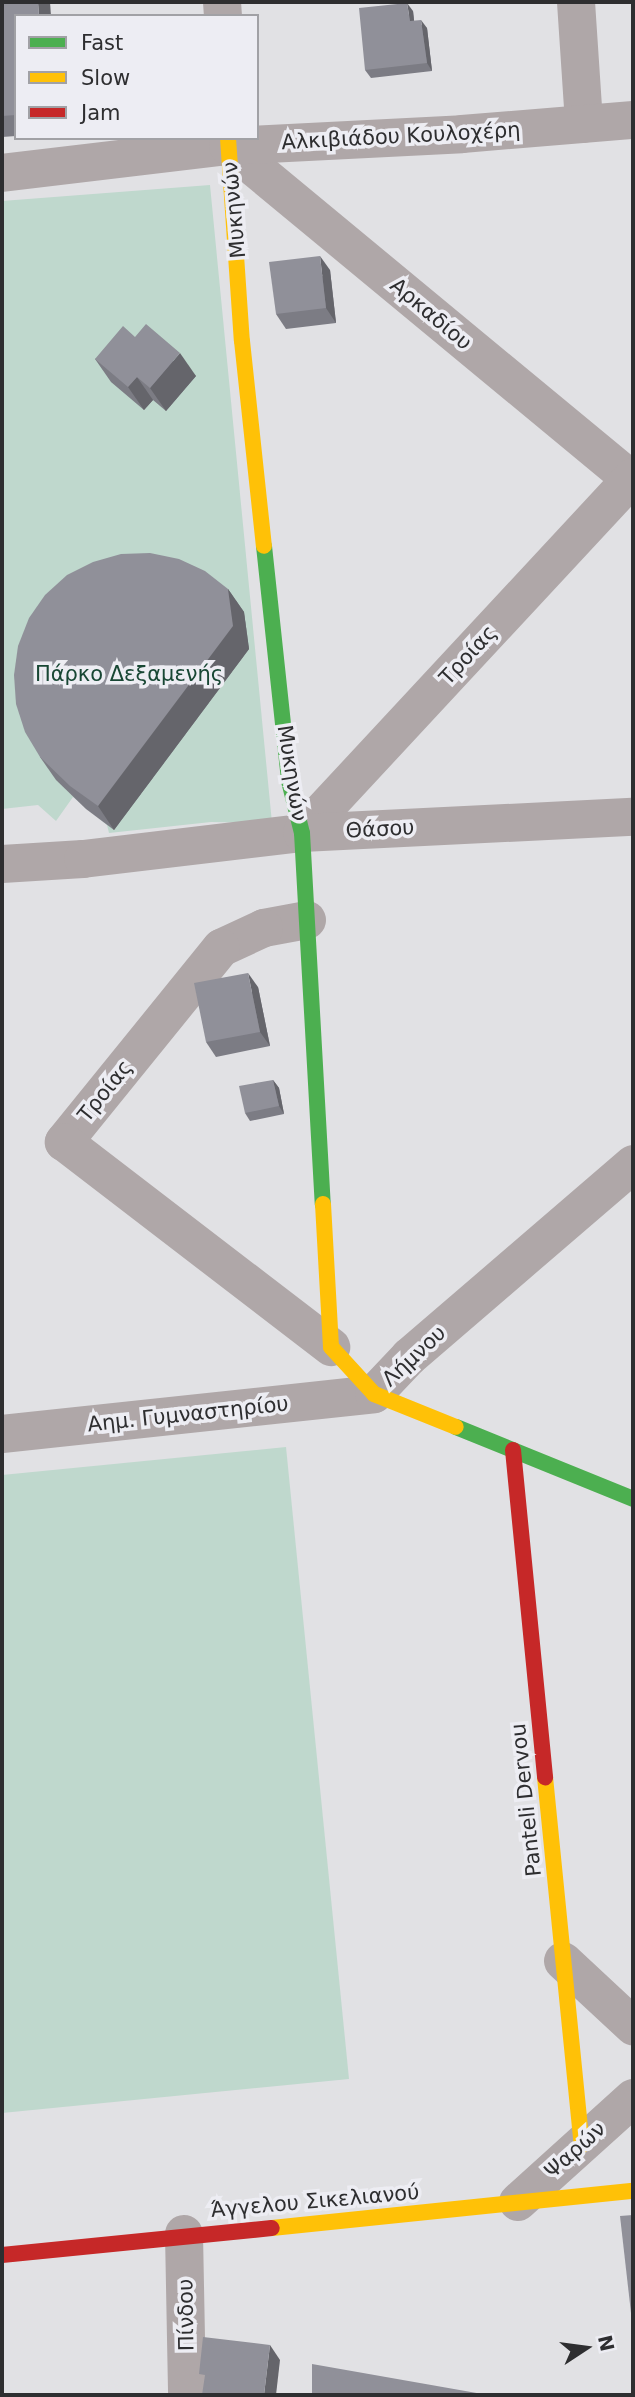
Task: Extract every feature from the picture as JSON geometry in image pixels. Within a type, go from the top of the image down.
[{"type":"street","points":[[576,2],[584,124]]},
{"type":"street","name":"Αλκιβιάδου Κουλοχέρη","points":[[2,173],[228,142],[633,120]]},
{"type":"street","name":"Αρκαδίου","points":[[228,142],[633,479]]},
{"type":"street","name":"Μυκηνών","points":[[228,142],[238,242],[242,341],[288,767],[302,833],[331,1347]]},
{"type":"street","name":"Τροίας","points":[[302,833],[633,479]]},
{"type":"street","name":"Θάσου","points":[[2,864],[83,859],[302,833],[633,817]]},
{"type":"street","name":"Τροίας","points":[[307,920],[264,928],[221,948],[64,1142],[331,1347]]},
{"type":"street","name":"Λήμνου","points":[[633,1164],[410,1357],[374,1394],[633,1499]]},
{"type":"street","points":[[331,1347],[374,1394]]},
{"type":"street","name":"Αημ. Γυμναστηρίου","points":[[2,1434],[374,1394]]},
{"type":"street","name":"Panteli Dervou","points":[[513,1450],[582,2145]]},
{"type":"street","points":[[563,1961],[633,2026]]},
{"type":"street","name":"Ψαρών","points":[[518,2202],[633,2098]]},
{"type":"street","name":"Άγγελου Σικελιανού","points":[[2,2255],[633,2192]]},
{"type":"street","name":"Πίνδου","points":[[184,2235],[187,2395]]},
{"type":"green space","name":"Πάρκο Δεξαμενής","points":[[210,185],[272,823],[211,822],[109,833],[107,825],[73,797],[56,821],[38,805],[2,809],[2,201]]},
{"type":"green space","points":[[286,1447],[349,2079],[2,2113],[2,1475]]},
{"type":"building","points":[[2,2],[38,2],[39,14],[14,14],[14,115],[2,116]]},
{"type":"building","points":[[407,3],[410,21],[421,20],[427,63],[365,70],[359,8]]},
{"type":"building","points":[[320,256],[326,308],[276,314],[269,262]]},
{"type":"building","points":[[146,324],[180,353],[150,388],[137,377],[128,387],[95,359],[123,326],[135,337]]},
{"type":"building","points":[[150,553],[179,559],[205,571],[228,589],[233,626],[98,806],[70,786],[40,757],[25,732],[16,704],[14,675],[18,646],[29,618],[45,595],[67,575],[93,562],[121,554]]},
{"type":"building","points":[[248,973],[260,1032],[206,1042],[194,983]]},
{"type":"building","points":[[273,1080],[279,1106],[245,1113],[239,1086]]},
{"type":"building","points":[[633,2215],[633,2313],[631,2313],[620,2216]]},
{"type":"building","points":[[203,2337],[270,2345],[264,2395],[202,2395],[205,2375],[199,2374]]},
{"type":"building","points":[[312,2364],[488,2395],[312,2395]]},
{"type":"traffic: fast","points":[[264,546],[289,781],[302,833],[323,1204]]},
{"type":"traffic: fast","points":[[456,1427],[633,1499]]},
{"type":"traffic: slow","points":[[228,140],[242,341],[264,546]]},
{"type":"traffic: slow","points":[[323,1204],[331,1347],[374,1394],[456,1427]]},
{"type":"traffic: slow","points":[[545,1777],[582,2145]]},
{"type":"traffic: slow","points":[[272,2228],[633,2191]]},
{"type":"traffic: jam","points":[[513,1450],[545,1777]]},
{"type":"traffic: jam","points":[[2,2255],[272,2228]]}]
